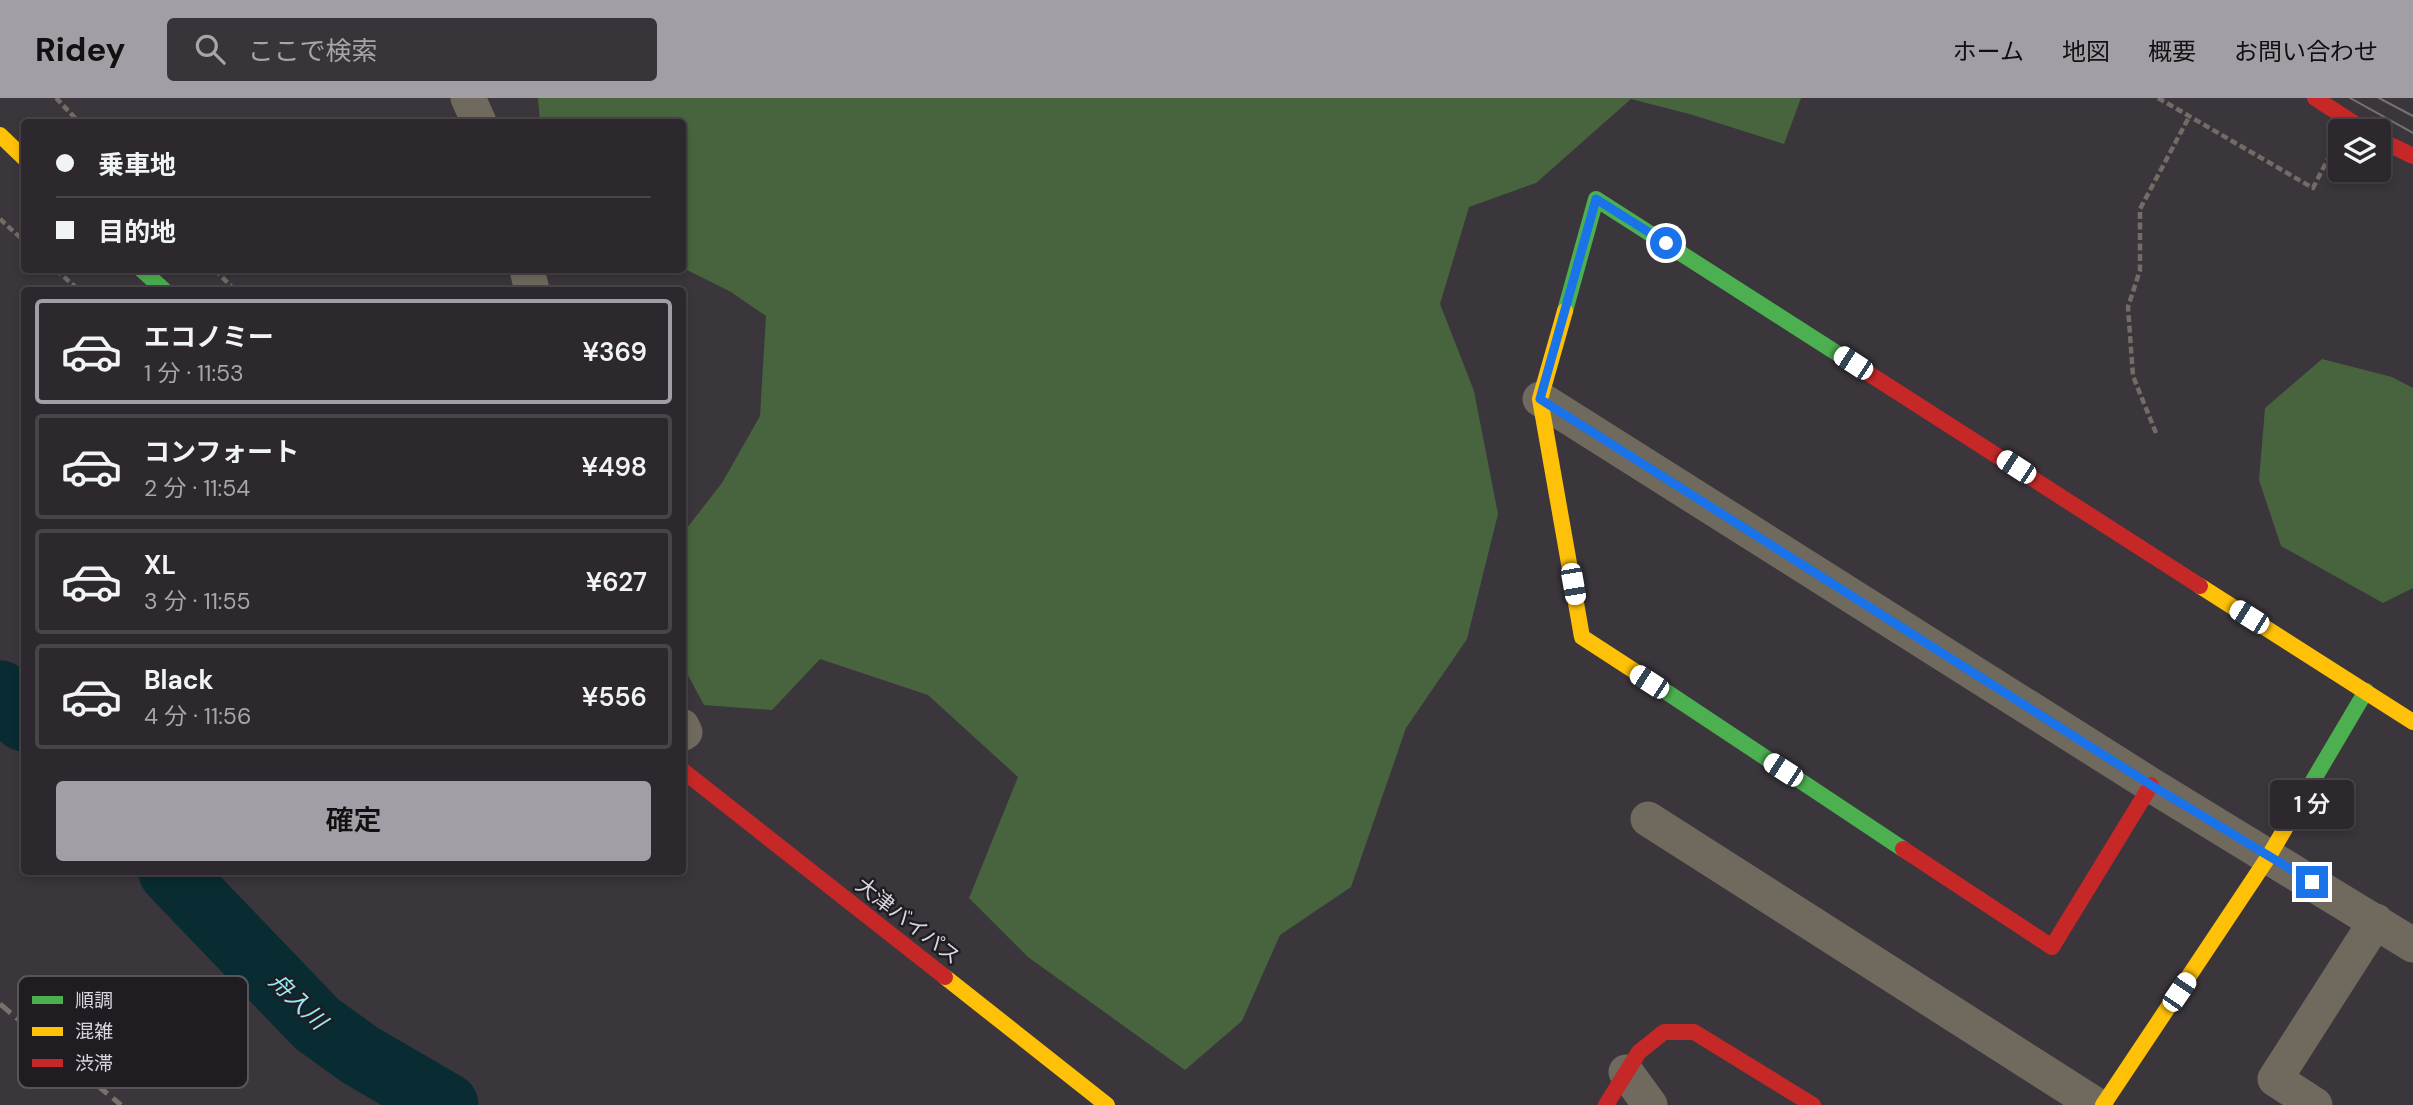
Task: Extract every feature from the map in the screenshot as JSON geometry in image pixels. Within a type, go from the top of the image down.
[{"type":"main road","points":[[2315,98],[2347,119]]},
{"type":"main road","points":[[0,135],[21,155]]},
{"type":"main road","points":[[2391,145],[2413,156]]},
{"type":"main road","points":[[2151,785],[2052,947],[1582,638],[1540,399],[1596,199],[2413,722]]},
{"type":"main road","points":[[145,273],[161,287]]},
{"type":"main road","points":[[2103,1105],[2269,856],[2366,691]]},
{"type":"main road","name":"大津バイパス","points":[[686,773],[1107,1105]]},
{"type":"main road","points":[[1606,1105],[1639,1052],[1664,1032],[1694,1032],[1813,1105]]},
{"type":"street","points":[[468,98],[478,119]]},
{"type":"street","points":[[1540,399],[2151,785],[2413,944]]},
{"type":"street","points":[[1648,819],[2096,1105]]},
{"type":"street","points":[[2315,1105],[2275,1079],[2376,921]]},
{"type":"street","points":[[1626,1072],[1650,1105]]},
{"type":"path","points":[[56,98],[76,119]]},
{"type":"path","points":[[2158,98],[2313,188],[2328,158]]},
{"type":"path","points":[[2157,433],[2133,376],[2128,307],[2140,270],[2140,209],[2189,117]]},
{"type":"path","points":[[0,219],[21,238]]},
{"type":"path","points":[[59,273],[75,287]]},
{"type":"path","points":[[218,273],[231,287]]},
{"type":"green space","points":[[538,98],[1801,98],[1784,144],[1693,115],[1631,99],[1536,183],[1469,207],[1440,304],[1474,391],[1498,514],[1467,639],[1406,728],[1351,887],[1280,935],[1242,1021],[1185,1070],[1028,957],[969,898],[1018,777],[928,695],[820,659],[772,710],[704,705],[686,672],[686,529],[722,483],[760,416],[766,316],[731,292],[686,270],[686,119],[540,119]]},
{"type":"green space","points":[[2322,359],[2392,377],[2413,388],[2413,588],[2383,603],[2281,546],[2259,480],[2265,408]]},
{"type":"waterway","name":"舟入川","points":[[0,693],[21,716]]},
{"type":"waterway","name":"舟入川","points":[[174,875],[317,1024],[360,1055],[446,1105]]},
{"type":"tram line","points":[[2350,98],[2413,133]]},
{"type":"tram line","points":[[2379,98],[2413,116]]},
{"type":"railway","points":[[0,1004],[18,1019]]},
{"type":"railway","points":[[101,1088],[121,1105]]},
{"type":"traffic: fast","points":[[1565,311],[1596,199],[1846,359]]},
{"type":"traffic: fast","points":[[145,273],[161,287]]},
{"type":"traffic: fast","points":[[1659,687],[1903,849]]},
{"type":"traffic: fast","points":[[2298,806],[2366,691]]},
{"type":"traffic: slow","points":[[0,135],[21,155]]},
{"type":"traffic: slow","points":[[1565,311],[1540,399],[1582,637],[1659,687]]},
{"type":"traffic: slow","points":[[2200,586],[2413,722]]},
{"type":"traffic: slow","points":[[2103,1105],[2269,856],[2298,806]]},
{"type":"traffic: slow","points":[[945,977],[1107,1105]]},
{"type":"traffic: jam","points":[[2315,98],[2347,119]]},
{"type":"traffic: jam","points":[[2391,145],[2413,156]]},
{"type":"traffic: jam","points":[[1846,359],[2200,586]]},
{"type":"traffic: jam","points":[[686,773],[945,977]]},
{"type":"traffic: jam","points":[[1903,849],[2052,947],[2151,785]]},
{"type":"traffic: jam","points":[[1606,1105],[1639,1052],[1664,1032],[1694,1032],[1813,1105]]},
{"type":"route","points":[[1666,243],[1596,199],[1540,399],[2151,785],[2312,882]]}]
